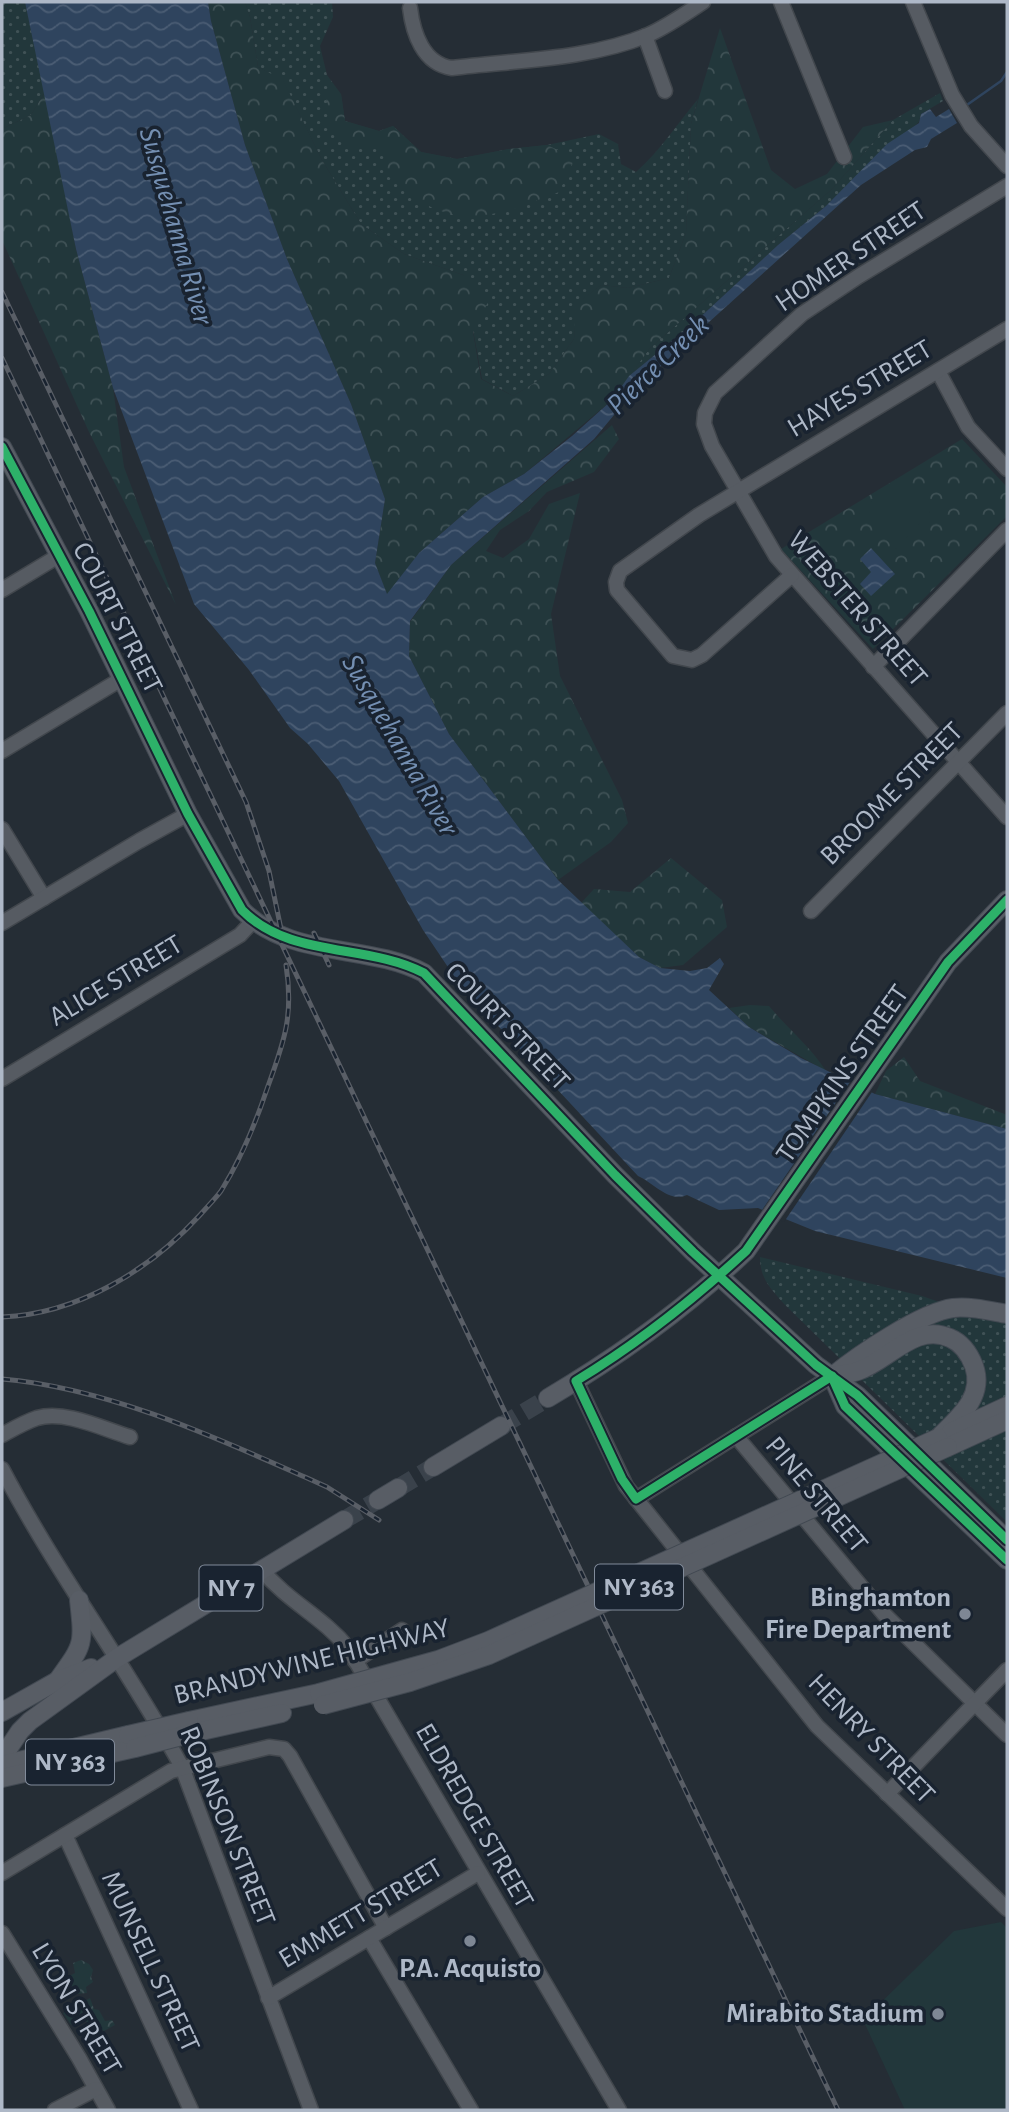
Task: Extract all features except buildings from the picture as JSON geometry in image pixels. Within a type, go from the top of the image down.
[{"type":"main road","name":"COURT STREET","points":[[2,447],[123,678],[188,814],[237,902],[253,921],[290,940],[394,960],[425,974],[615,1175],[816,1365],[858,1395],[1007,1540]]},
{"type":"main road","name":"TOMPKINS STREET","points":[[548,1398],[634,1344],[719,1275],[759,1236],[948,962],[1007,900]]},
{"type":"main road","points":[[832,1376],[852,1360],[928,1315],[952,1308],[1007,1314]]},
{"type":"main road","points":[[832,1376],[859,1370],[921,1335],[934,1333],[953,1339],[970,1356],[977,1381],[973,1398],[943,1442]]},
{"type":"main road","name":"COURT STREET","points":[[832,1376],[845,1406],[1007,1560]]},
{"type":"main road","name":"BRANDYWINE HIGHWAY","points":[[5,1768],[410,1682],[489,1656],[943,1442],[1006,1417]]},
{"type":"main road","points":[[433,1467],[501,1426]]},
{"type":"main road","points":[[378,1500],[398,1488]]},
{"type":"main road","name":"NY 7","points":[[5,1768],[11,1742],[30,1721],[117,1658],[344,1520]]},
{"type":"main road","points":[[57,1681],[81,1646],[79,1600]]},
{"type":"main road","name":"NY 7","points":[[2,1712],[57,1681],[117,1658]]},
{"type":"street","points":[[410,8],[415,32],[426,54],[438,66],[452,68],[572,54],[616,45],[645,36],[679,19],[703,2]]},
{"type":"street","points":[[781,2],[844,157]]},
{"type":"street","points":[[913,2],[952,96],[964,117],[1007,166]]},
{"type":"street","points":[[645,36],[665,91]]},
{"type":"street","name":"HOMER STREET","points":[[705,412],[715,393],[811,307],[1007,186]]},
{"type":"street","name":"HAYES STREET","points":[[792,575],[702,655],[692,660],[673,656],[617,590],[616,582],[620,571],[633,560],[699,515],[1007,329]]},
{"type":"street","points":[[938,370],[968,427],[1007,469]]},
{"type":"street","name":"WEBSTER STREET","points":[[705,412],[704,424],[712,446],[763,536],[792,575],[1007,817]]},
{"type":"street","points":[[873,667],[1007,530]]},
{"type":"street","points":[[2,590],[60,555]]},
{"type":"street","points":[[2,751],[123,678]]},
{"type":"street","name":"BROOME STREET","points":[[811,911],[1007,713]]},
{"type":"street","points":[[2,923],[188,814]]},
{"type":"street","points":[[2,829],[44,898]]},
{"type":"street","name":"ALICE STREET","points":[[2,1079],[240,935],[253,921]]},
{"type":"street","points":[[636,1499],[832,1376]]},
{"type":"street","name":"HENRY STREET","points":[[576,1381],[622,1479],[817,1727],[1007,1909]]},
{"type":"street","points":[[2,1435],[27,1422],[46,1417],[76,1420],[130,1437]]},
{"type":"street","name":"PINE STREET","points":[[736,1436],[884,1614],[1007,1735]]},
{"type":"street","name":"ROBINSON STREET","points":[[2,1469],[79,1600],[153,1714],[182,1767],[311,2110]]},
{"type":"street","name":"ELDREDGE STREET","points":[[261,1569],[284,1595],[338,1636],[355,1661],[619,2110]]},
{"type":"street","points":[[355,1661],[402,1630]]},
{"type":"street","points":[[887,1794],[1007,1670]]},
{"type":"street","points":[[2,1873],[171,1771],[269,1747],[284,1749],[309,1788],[386,1928]]},
{"type":"street","name":"MUNSELL STREET","points":[[65,1835],[191,2110]]},
{"type":"street","name":"EMMETT STREET","points":[[268,1998],[478,1873]]},
{"type":"street","name":"LYON STREET","points":[[2,1933],[108,2110]]},
{"type":"street","points":[[369,1938],[471,2110]]},
{"type":"street","points":[[55,2110],[96,2089]]},
{"type":"green space","points":[[2,2],[25,2],[45,92],[31,115],[2,129]]},
{"type":"green space","points":[[208,2],[245,2],[258,67],[283,80],[322,160],[361,224],[404,254],[463,275],[488,302],[473,332],[481,379],[513,396],[549,374],[574,339],[576,304],[601,285],[628,288],[669,278],[686,233],[691,124],[720,28],[771,170],[795,189],[827,174],[863,127],[893,120],[831,190],[650,348],[612,400],[524,474],[483,497],[419,553],[387,595],[375,563],[385,499],[351,404],[287,259],[245,145]]},
{"type":"green space","points":[[245,2],[332,2],[333,17],[320,46],[327,75],[341,94],[345,121],[379,131],[393,126],[421,152],[457,159],[599,134],[618,144],[621,164],[636,172],[661,146],[698,99],[691,124],[686,233],[669,278],[628,288],[601,285],[577,304],[574,339],[549,374],[513,396],[482,379],[463,275],[404,254],[361,224],[322,160],[283,81],[258,67]]},
{"type":"green space","points":[[325,91],[341,94],[345,121],[379,131],[393,126],[421,152],[457,159],[547,145],[575,158],[559,192],[499,213],[469,216],[438,210],[424,203],[384,173],[388,153],[377,144],[354,149],[331,124]]},
{"type":"green space","points":[[45,92],[76,249],[113,388],[124,467],[176,605],[89,432],[2,240],[2,129],[31,115]]},
{"type":"green space","points":[[940,93],[943,101],[921,114],[919,122],[826,206],[778,245],[695,322],[629,376],[650,348],[831,190],[893,120]]},
{"type":"green space","points":[[612,425],[619,439],[594,472],[547,492],[529,511],[500,530],[486,551],[503,558],[529,539],[549,504],[580,493],[551,614],[560,676],[622,800],[628,823],[611,842],[558,880],[449,734],[409,656],[410,622],[451,565]]},
{"type":"green space","points":[[962,439],[1007,487],[1007,516],[873,649],[781,549]]},
{"type":"green space","points":[[896,479],[930,512],[896,549],[859,513]]},
{"type":"green space","points":[[671,858],[722,900],[727,927],[683,965],[660,968],[639,957],[581,903],[594,889],[630,892]]},
{"type":"green space","points":[[769,1006],[826,1071],[749,1027],[729,1008]]},
{"type":"green space","points":[[904,1057],[920,1081],[1007,1115],[1007,1129],[875,1094],[886,1071]]},
{"type":"green space","points":[[760,1257],[922,1296],[979,1316],[1007,1322],[1007,1522],[785,1305],[764,1278]]},
{"type":"green space","name":"Mirabito Stadium","points":[[1001,1922],[1007,1928],[1007,2110],[905,2110],[863,2020],[954,1931]]},
{"type":"green space","points":[[81,1960],[93,1970],[93,1982],[86,1987],[87,1993],[76,1994],[67,1977],[75,1973],[73,1963]]},
{"type":"green space","points":[[90,1998],[94,2009],[99,2010],[105,2021],[112,2020],[115,2025],[104,2031],[83,2020],[71,2025],[63,2013]]},
{"type":"water","name":"Susquehanna River","points":[[25,2],[208,2],[245,145],[287,259],[351,404],[385,499],[375,563],[387,594],[419,553],[483,497],[524,474],[572,436],[612,400],[629,376],[695,322],[778,245],[826,206],[887,144],[919,123],[921,114],[930,109],[936,117],[949,109],[957,123],[931,139],[927,147],[915,150],[861,185],[668,359],[629,397],[594,439],[451,565],[410,621],[409,656],[449,734],[558,880],[639,957],[660,968],[690,971],[707,968],[720,958],[724,964],[709,990],[749,1027],[801,1058],[875,1094],[1007,1129],[1007,1278],[815,1231],[758,1208],[719,1210],[687,1195],[680,1197],[662,1191],[638,1176],[460,985],[423,930],[339,781],[308,744],[290,728],[249,670],[194,604],[113,388],[76,249]]},
{"type":"water","points":[[871,548],[895,574],[871,596],[860,584],[871,572],[860,559]]},
{"type":"pier","points":[[852,1079],[874,1089],[784,1222],[760,1213]]},
{"type":"waterway","name":"Pierce Creek","points":[[964,107],[1001,81],[1007,72]]},
{"type":"tunnel","points":[[501,1426],[548,1398]]},
{"type":"tunnel","points":[[398,1488],[433,1467]]},
{"type":"tunnel","points":[[344,1520],[378,1500]]},
{"type":"railway","points":[[2,292],[246,802],[269,871],[282,934]]},
{"type":"railway","points":[[2,358],[838,2110]]},
{"type":"railway","points":[[314,933],[329,965]]},
{"type":"railway","points":[[2,1317],[58,1308],[111,1286],[159,1254],[219,1194],[252,1129],[283,1043],[289,999],[286,965]]},
{"type":"railway","points":[[2,1379],[80,1392],[195,1430],[327,1487],[379,1520]]},
{"type":"cycle path","points":[[2,447],[89,611],[188,814],[242,910],[261,926],[306,944],[378,957],[424,973],[615,1175],[693,1252],[816,1365],[857,1395],[1007,1540]]},
{"type":"cycle path","points":[[832,1376],[636,1499],[622,1479],[576,1381],[664,1320],[746,1251],[948,962],[1007,900]]},
{"type":"cycle path","points":[[832,1377],[845,1406],[1007,1560]]},
{"type":"place","name":"Binghamton Fire Department","points":[[965,1614]]},
{"type":"place","name":"P.A. Acquisto","points":[[470,1941]]},
{"type":"place","name":"Mirabito Stadium","points":[[938,2014]]}]
